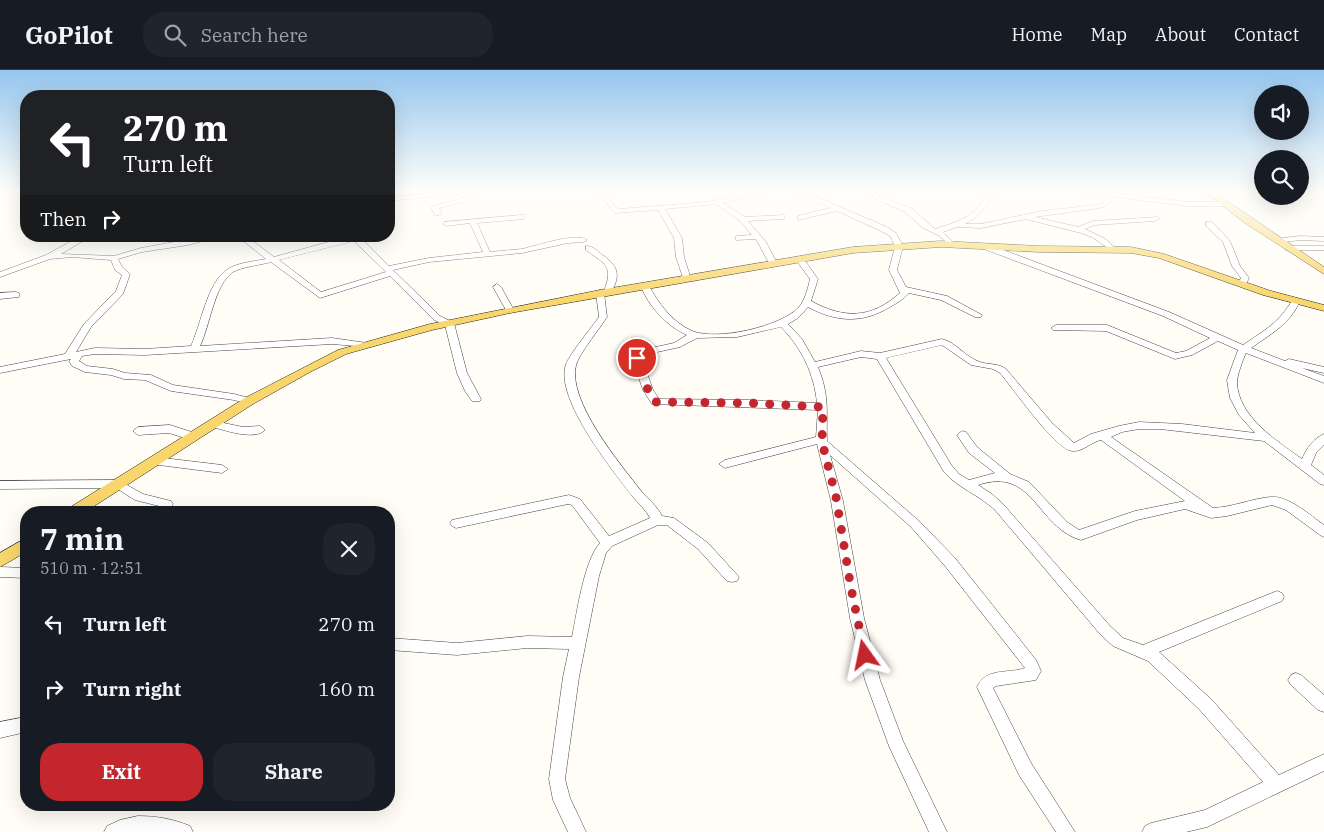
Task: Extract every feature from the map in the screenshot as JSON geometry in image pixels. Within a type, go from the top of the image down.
[{"type":"main road","points":[[1258,228],[1324,271]]},
{"type":"main road","points":[[83,506],[249,401],[314,365],[364,345],[434,322],[449,323],[604,292],[774,265],[853,250],[950,244],[987,247],[1112,249],[1161,256],[1242,284],[1324,308]]},
{"type":"main road","points":[[0,561],[20,548]]},
{"type":"street","points":[[475,228],[487,254]]},
{"type":"street","points":[[672,228],[680,242],[680,257],[687,279]]},
{"type":"street","points":[[750,228],[758,237],[774,265]]},
{"type":"street","points":[[806,302],[845,318],[860,318],[902,296],[904,289],[893,270],[899,246],[893,235],[881,228]]},
{"type":"street","points":[[926,228],[939,233],[950,244]]},
{"type":"street","points":[[939,233],[941,230],[953,228]]},
{"type":"street","points":[[1069,228],[1096,237],[1112,249]]},
{"type":"street","points":[[1078,230],[1083,228]]},
{"type":"street","points":[[1213,228],[1226,241],[1232,259],[1245,278],[1242,284]]},
{"type":"street","points":[[740,238],[758,237]]},
{"type":"street","points":[[1277,241],[1300,238],[1321,239],[1324,247],[1289,248]]},
{"type":"street","points":[[250,242],[320,294],[429,260],[522,251],[568,241],[583,240]]},
{"type":"street","points":[[0,275],[49,257],[76,242]]},
{"type":"street","points":[[49,257],[72,255],[114,258],[141,250],[196,242]]},
{"type":"street","points":[[194,349],[201,337],[204,316],[220,280],[231,270],[337,242]]},
{"type":"street","points":[[360,242],[391,271],[434,322]]},
{"type":"street","points":[[987,247],[1166,314],[1217,338],[1248,349],[1324,370]]},
{"type":"street","points":[[589,248],[608,263],[614,272],[614,276],[604,292],[603,317],[569,370],[572,396],[588,424],[658,520]]},
{"type":"street","points":[[114,258],[118,268],[126,274],[124,287],[87,326],[74,355],[75,364],[85,369],[113,372],[124,376],[147,377],[171,388],[249,401]]},
{"type":"street","points":[[800,260],[814,279],[804,307],[783,324],[740,334],[695,335],[677,345],[645,352],[637,358],[648,390],[656,402],[748,403],[823,407]]},
{"type":"street","points":[[645,286],[651,299],[678,326],[695,335]]},
{"type":"street","points":[[497,287],[510,310]]},
{"type":"street","points":[[904,289],[944,298],[978,315]]},
{"type":"street","points":[[0,296],[16,295]]},
{"type":"street","points":[[1296,301],[1284,322],[1239,358],[1232,381],[1235,394],[1245,416],[1267,438],[1324,481]]},
{"type":"street","points":[[449,323],[463,379],[467,389],[476,400]]},
{"type":"street","points":[[783,324],[792,332],[819,383],[823,407],[822,440],[836,497],[863,646],[875,689],[893,738],[938,832]]},
{"type":"street","points":[[1056,328],[1107,328],[1175,356],[1189,353],[1217,338]]},
{"type":"street","points":[[0,370],[95,351],[194,349],[332,341],[364,345]]},
{"type":"street","points":[[811,366],[861,354],[880,356],[942,342],[949,344],[974,363],[1001,369],[1020,389],[1056,436],[1066,445],[1077,446],[1097,435],[1103,436],[1211,512]]},
{"type":"street","points":[[1248,349],[1286,367],[1324,380]]},
{"type":"street","points":[[880,356],[948,469],[967,486],[988,497],[999,507],[1105,630],[1118,642],[1145,651],[1153,656],[1205,704],[1276,784]]},
{"type":"street","points":[[214,424],[243,431],[260,430]]},
{"type":"street","points":[[1103,436],[1121,428],[1134,426],[1169,427],[1267,438]]},
{"type":"street","points":[[138,431],[170,428],[194,437]]},
{"type":"street","points":[[962,435],[973,450],[1005,475],[1032,490],[1065,529],[1081,535],[1136,516],[1185,505],[1211,512],[1249,509],[1272,502],[1290,507],[1324,532]]},
{"type":"street","points":[[1305,466],[1312,451],[1324,438]]},
{"type":"street","points":[[725,464],[822,440]]},
{"type":"street","points":[[822,440],[915,524],[950,562],[1031,665],[1033,671],[1031,675],[996,679],[990,681],[986,687],[1025,768],[1066,832]]},
{"type":"street","points":[[155,461],[222,469]]},
{"type":"street","points":[[967,486],[994,475],[1005,475]]},
{"type":"street","points":[[0,485],[118,484],[139,497],[167,504]]},
{"type":"street","points":[[456,522],[569,499],[576,502],[607,543]]},
{"type":"street","points":[[577,832],[562,800],[557,779],[571,676],[592,576],[600,552],[607,543],[658,520],[670,521],[690,536],[732,578]]},
{"type":"street","points":[[0,572],[20,573]]},
{"type":"street","points":[[1145,651],[1277,598]]},
{"type":"street","points":[[395,644],[457,649],[527,642],[579,642]]},
{"type":"street","points":[[1296,680],[1324,705]]},
{"type":"street","points":[[0,730],[20,726]]},
{"type":"street","points":[[1151,832],[1207,818],[1324,762]]},
{"type":"street","points":[[113,832],[117,829],[140,826],[172,826],[184,832]]},
{"type":"route","points":[[637,358],[652,399],[663,404],[748,403],[823,407],[822,442],[836,497],[851,588],[865,655]]}]
